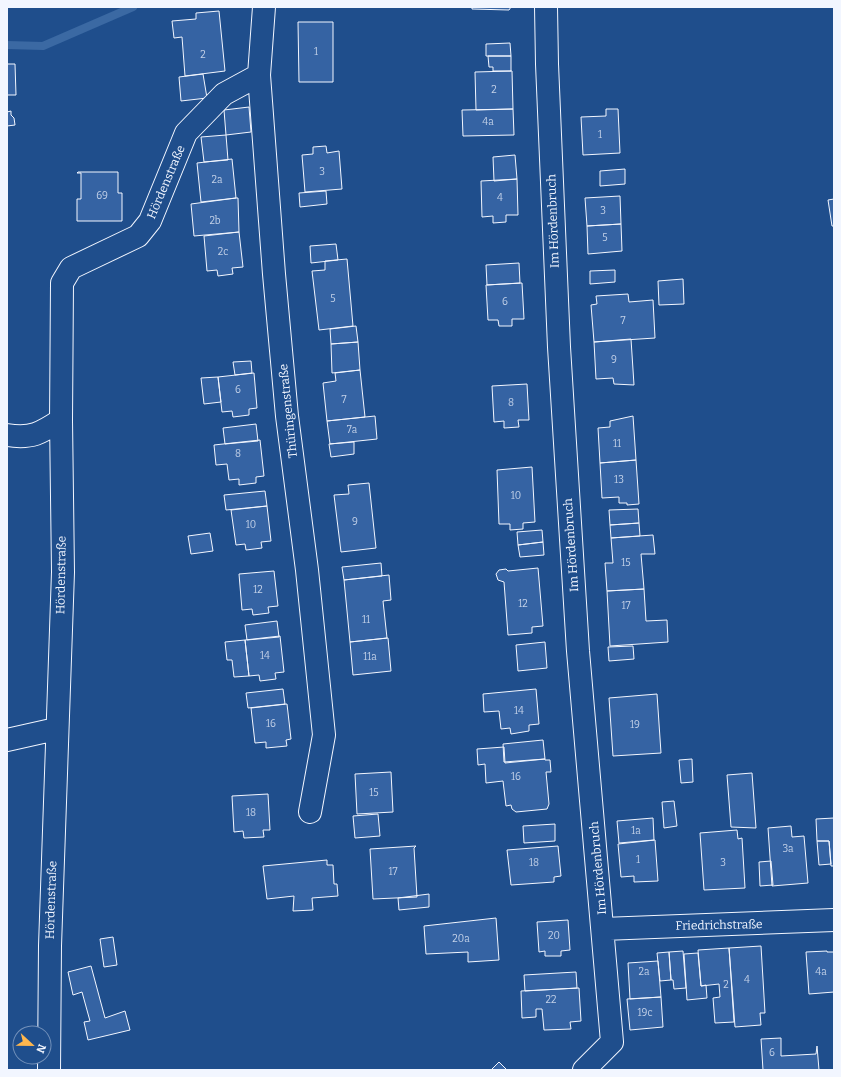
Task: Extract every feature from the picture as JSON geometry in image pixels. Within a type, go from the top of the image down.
[{"type":"street","name":"Thüringenstraße","points":[[264,7],[259,75],[286,408],[307,570],[324,735],[310,812]]},
{"type":"street","name":"Im Hördenbruch","points":[[546,7],[561,386],[578,650],[612,1042],[584,1070]]},
{"type":"street","name":"Hördenstraße","points":[[49,1070],[50,946],[56,729],[63,572],[61,420],[62,283],[71,268],[138,236],[150,221],[186,133],[224,94],[259,75]]},
{"type":"street","points":[[7,435],[18,437],[40,434],[61,420]]},
{"type":"street","points":[[7,740],[56,729]]},
{"type":"street","name":"Friedrichstraße","points":[[603,929],[834,920]]},
{"type":"building","points":[[472,7],[511,7],[509,10],[472,9]]},
{"type":"building","points":[[219,11],[225,71],[185,76],[182,37],[174,38],[172,21],[196,19],[196,13]]},
{"type":"building","points":[[298,22],[333,22],[333,82],[299,82]]},
{"type":"building","points":[[510,43],[511,56],[486,56],[486,44]]},
{"type":"building","points":[[488,56],[511,56],[511,71],[493,71],[493,67],[489,67]]},
{"type":"building","points":[[7,64],[15,64],[16,95],[7,95]]},
{"type":"building","points":[[512,71],[513,109],[476,110],[475,72]]},
{"type":"building","points":[[203,74],[207,98],[181,101],[179,77]]},
{"type":"building","points":[[249,107],[251,132],[226,135],[224,110]]},
{"type":"building","points":[[513,109],[514,135],[463,136],[462,110]]},
{"type":"building","points":[[606,109],[618,109],[620,153],[583,155],[581,117],[606,116]]},
{"type":"building","points":[[11,111],[15,125],[7,126],[7,112]]},
{"type":"building","points":[[226,135],[228,160],[204,162],[201,137]]},
{"type":"building","points":[[326,146],[327,153],[339,151],[342,189],[305,192],[302,155],[313,154],[313,147]]},
{"type":"building","points":[[515,155],[517,179],[494,181],[493,157]]},
{"type":"building","points":[[232,159],[236,198],[201,202],[197,163]]},
{"type":"building","points":[[625,169],[625,184],[600,186],[600,171]]},
{"type":"building","points":[[118,172],[118,193],[122,193],[122,221],[77,221],[77,199],[81,199],[81,173],[77,173]]},
{"type":"building","points":[[517,179],[518,215],[506,215],[506,222],[493,223],[493,216],[482,217],[481,181]]},
{"type":"building","points":[[326,191],[327,204],[300,207],[299,193]]},
{"type":"building","points":[[620,196],[621,224],[587,226],[585,198]]},
{"type":"building","points":[[238,198],[239,232],[194,236],[191,204]]},
{"type":"building","points":[[834,199],[834,226],[832,226],[828,200]]},
{"type":"building","points":[[621,224],[622,251],[588,254],[587,226]]},
{"type":"building","points":[[239,232],[243,267],[232,268],[233,274],[218,276],[217,270],[207,271],[204,236]]},
{"type":"building","points":[[336,244],[338,260],[311,263],[310,246]]},
{"type":"building","points":[[347,259],[353,326],[319,330],[312,271],[325,270],[325,261]]},
{"type":"building","points":[[519,263],[520,283],[487,285],[486,265]]},
{"type":"building","points":[[615,270],[615,282],[590,284],[590,271]]},
{"type":"building","points":[[683,279],[684,304],[659,305],[658,281]]},
{"type":"building","points":[[522,283],[524,319],[512,319],[512,326],[499,326],[498,320],[488,320],[486,285]]},
{"type":"building","points":[[628,294],[629,302],[653,300],[655,338],[594,342],[591,305],[597,304],[596,296]]},
{"type":"building","points":[[356,326],[358,342],[331,344],[330,329]]},
{"type":"building","points":[[631,339],[634,385],[614,384],[613,378],[596,379],[594,342]]},
{"type":"building","points":[[358,342],[360,370],[332,373],[331,344]]},
{"type":"building","points":[[251,361],[252,373],[235,375],[233,362]]},
{"type":"building","points":[[360,370],[365,417],[327,421],[323,383],[336,381],[335,373]]},
{"type":"building","points":[[254,373],[257,408],[249,409],[249,415],[233,417],[232,411],[222,412],[218,377]]},
{"type":"building","points":[[218,377],[221,402],[204,404],[201,378]]},
{"type":"building","points":[[527,384],[529,420],[518,420],[519,427],[504,428],[504,421],[494,422],[492,386]]},
{"type":"building","points":[[375,416],[377,439],[330,444],[327,421]]},
{"type":"building","points":[[633,416],[636,460],[600,463],[598,428],[610,427],[610,421]]},
{"type":"building","points":[[256,424],[258,441],[225,444],[223,428]]},
{"type":"building","points":[[260,440],[264,476],[256,477],[256,483],[239,485],[239,479],[229,480],[227,464],[216,465],[214,445]]},
{"type":"building","points":[[354,442],[354,454],[331,457],[329,444]]},
{"type":"building","points":[[636,460],[639,504],[627,505],[627,503],[619,503],[619,497],[602,498],[600,463]]},
{"type":"building","points":[[532,467],[535,522],[523,523],[523,529],[510,530],[510,524],[499,524],[497,470]]},
{"type":"building","points":[[369,483],[376,548],[341,552],[334,495],[349,494],[348,485]]},
{"type":"building","points":[[265,491],[267,506],[226,510],[224,495]]},
{"type":"building","points":[[267,506],[271,541],[261,542],[262,548],[246,550],[245,544],[236,545],[231,510]]},
{"type":"building","points":[[638,509],[639,523],[610,525],[609,510]]},
{"type":"building","points":[[639,523],[640,536],[611,538],[610,525]]},
{"type":"building","points":[[542,530],[543,542],[518,545],[517,532]]},
{"type":"building","points":[[210,533],[213,551],[191,554],[188,536]]},
{"type":"building","points":[[653,535],[655,554],[641,554],[644,589],[607,591],[605,563],[613,563],[611,538]]},
{"type":"building","points":[[543,542],[544,555],[520,557],[518,545]]},
{"type":"building","points":[[381,563],[382,576],[344,580],[342,567]]},
{"type":"building","points":[[538,568],[543,626],[532,627],[532,633],[508,635],[504,582],[498,580],[496,574],[499,570],[506,569],[508,571]]},
{"type":"building","points":[[274,571],[278,606],[268,607],[269,613],[253,615],[252,609],[242,610],[239,574]]},
{"type":"building","points":[[389,575],[391,600],[383,601],[387,638],[350,642],[344,580]]},
{"type":"building","points":[[644,589],[646,621],[667,620],[668,642],[610,646],[607,591]]},
{"type":"building","points":[[277,621],[279,637],[247,640],[245,625]]},
{"type":"building","points":[[280,636],[284,672],[275,673],[276,679],[260,681],[259,675],[249,676],[245,640]]},
{"type":"building","points":[[388,638],[391,671],[353,675],[350,642]]},
{"type":"building","points":[[245,640],[249,676],[234,677],[232,660],[227,660],[225,642]]},
{"type":"building","points":[[545,642],[547,668],[518,671],[516,645]]},
{"type":"building","points":[[633,646],[634,659],[609,661],[608,647]]},
{"type":"building","points":[[283,689],[285,704],[248,708],[246,693]]},
{"type":"building","points":[[536,689],[539,724],[529,725],[529,731],[511,734],[510,728],[501,729],[499,711],[484,712],[483,694]]},
{"type":"building","points":[[657,694],[661,753],[613,756],[609,698]]},
{"type":"building","points":[[287,704],[291,739],[286,740],[287,746],[266,748],[266,742],[255,743],[251,708]]},
{"type":"building","points":[[543,740],[545,759],[504,762],[503,744]]},
{"type":"building","points":[[504,747],[505,763],[545,759],[550,760],[551,772],[546,772],[549,804],[547,809],[516,812],[512,809],[511,805],[506,806],[503,781],[486,783],[485,764],[478,765],[477,749]]},
{"type":"building","points":[[692,759],[693,782],[681,783],[679,760]]},
{"type":"building","points":[[391,772],[393,812],[357,814],[355,774]]},
{"type":"building","points":[[752,773],[756,828],[731,827],[727,775]]},
{"type":"building","points":[[268,794],[270,830],[263,830],[264,837],[244,838],[243,831],[234,832],[232,796]]},
{"type":"building","points":[[674,801],[677,826],[664,828],[662,802]]},
{"type":"building","points":[[378,814],[380,836],[355,838],[353,816]]},
{"type":"building","points":[[653,818],[654,840],[619,843],[617,821]]},
{"type":"building","points":[[834,818],[834,866],[831,866],[829,841],[817,841],[816,819]]},
{"type":"building","points":[[555,824],[555,841],[524,843],[523,826]]},
{"type":"building","points":[[791,826],[792,837],[804,836],[808,883],[772,886],[768,828]]},
{"type":"building","points":[[737,830],[738,839],[742,838],[745,888],[704,890],[700,833]]},
{"type":"building","points":[[655,840],[658,881],[634,882],[634,876],[621,877],[618,844]]},
{"type":"building","points":[[817,841],[829,841],[831,864],[819,865]]},
{"type":"building","points":[[416,846],[414,848],[417,897],[373,899],[370,849]]},
{"type":"building","points":[[558,846],[561,876],[554,877],[554,882],[511,885],[507,850]]},
{"type":"building","points":[[327,860],[327,865],[333,865],[334,884],[337,884],[338,896],[312,898],[313,910],[293,911],[294,896],[267,899],[263,866]]},
{"type":"building","points":[[771,861],[773,885],[760,886],[759,862]]},
{"type":"building","points":[[429,894],[429,907],[399,910],[398,898]]},
{"type":"building","points":[[496,918],[499,960],[468,962],[468,952],[426,954],[424,926]]},
{"type":"building","points":[[568,920],[570,950],[561,951],[561,956],[545,956],[545,951],[539,952],[537,922]]},
{"type":"building","points":[[113,937],[117,965],[104,967],[100,939]]},
{"type":"building","points":[[761,946],[765,1013],[760,1013],[761,1025],[735,1027],[729,948]]},
{"type":"building","points":[[729,948],[734,1022],[715,1023],[713,998],[720,997],[719,984],[701,986],[698,950]]},
{"type":"building","points":[[683,951],[686,988],[674,989],[673,980],[671,980],[669,952]]},
{"type":"building","points":[[669,952],[671,980],[660,981],[657,953]]},
{"type":"building","points":[[806,952],[834,952],[834,992],[809,994]]},
{"type":"building","points":[[698,953],[701,986],[706,985],[707,998],[687,1000],[684,954]]},
{"type":"building","points":[[658,961],[661,997],[630,999],[628,963]]},
{"type":"building","points":[[91,966],[105,1018],[125,1011],[130,1030],[88,1040],[84,1022],[90,1021],[82,992],[73,995],[68,972]]},
{"type":"building","points":[[576,972],[577,988],[525,991],[524,975]]},
{"type":"building","points":[[579,988],[581,1021],[570,1022],[571,1029],[544,1030],[542,1009],[536,1009],[536,1017],[522,1018],[521,991]]},
{"type":"building","points":[[661,997],[663,1027],[630,1030],[627,999]]},
{"type":"building","points":[[781,1038],[781,1056],[816,1054],[817,1046],[819,1070],[763,1070],[761,1039]]},
{"type":"building","points":[[499,1062],[507,1070],[491,1070]]},
{"type":"waterway","points":[[7,45],[43,46],[133,7]]}]
